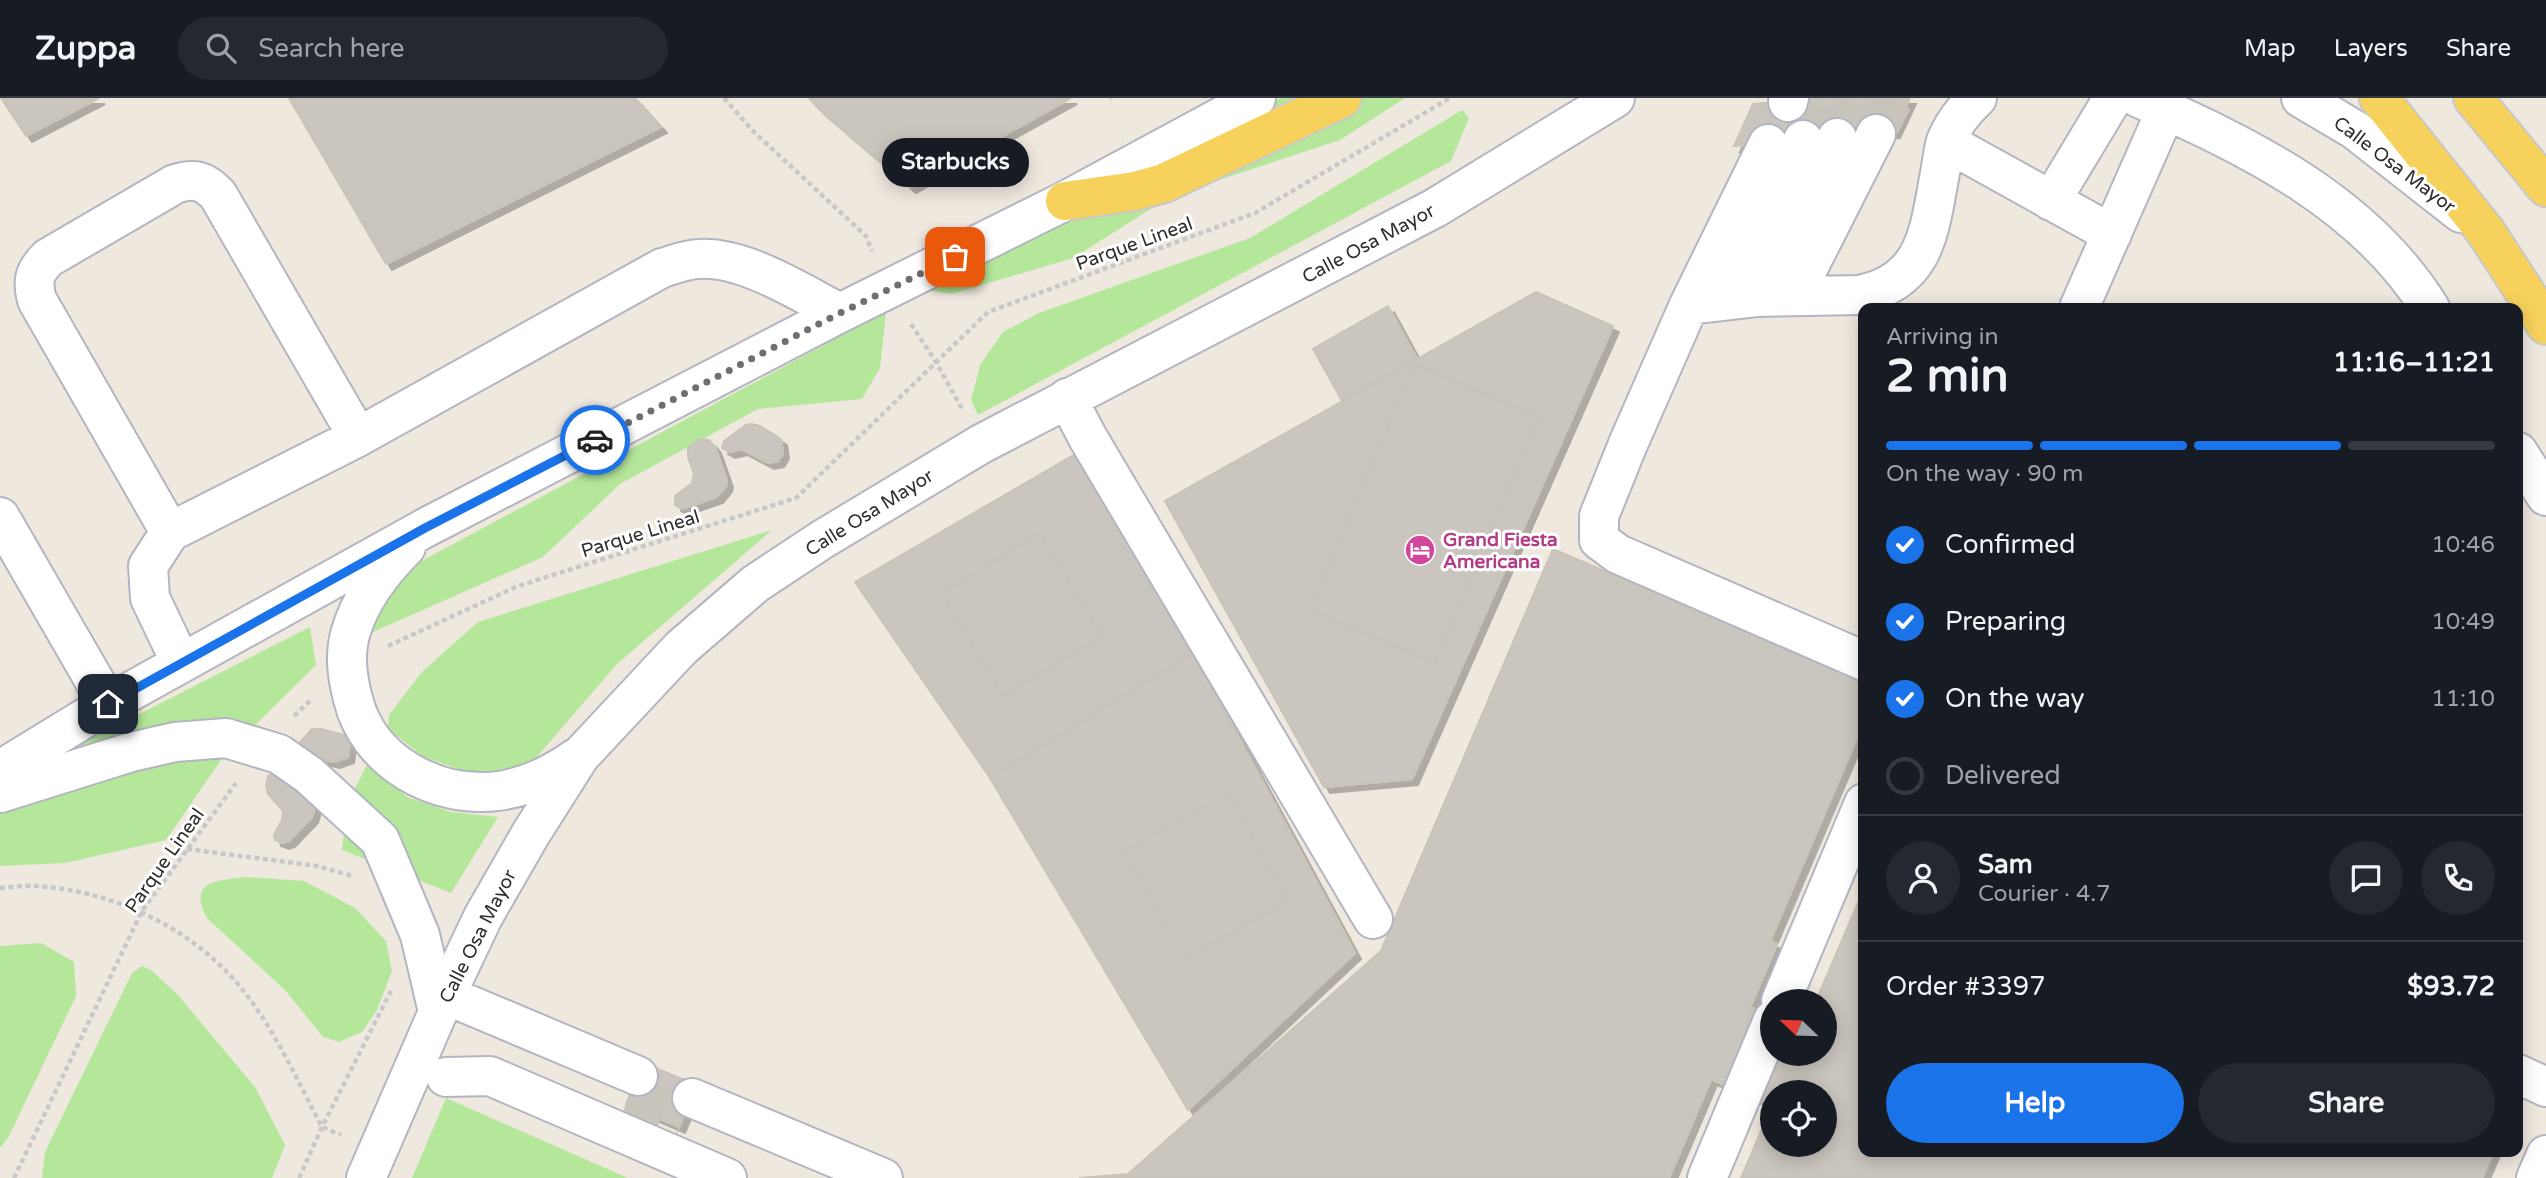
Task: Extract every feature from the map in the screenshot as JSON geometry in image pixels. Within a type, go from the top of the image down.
[{"type":"main road","points":[[1065,201],[1135,191],[1164,183],[1342,98]]},
{"type":"main road","points":[[2379,98],[2486,232],[2546,325]]},
{"type":"main road","points":[[2473,98],[2546,187]]},
{"type":"street","points":[[0,770],[108,704],[425,528],[840,313],[1065,201],[1256,98]]},
{"type":"street","name":"Calle Osa Mayor","points":[[366,1178],[431,1070],[483,917],[580,756],[681,648],[755,584],[823,539],[981,444],[1435,208],[1615,98]]},
{"type":"street","points":[[1741,300],[1859,295],[1874,292],[1900,278],[1917,260],[1925,246],[1946,142],[1963,111],[1977,98]]},
{"type":"street","points":[[2051,201],[2113,98]]},
{"type":"street","name":"Calle Osa Mayor","points":[[2301,98],[2355,130],[2486,232]]},
{"type":"street","points":[[2081,303],[2112,234],[2152,104],[2266,160],[2318,191],[2353,219],[2394,260],[2426,303]]},
{"type":"street","points":[[1858,658],[1618,554],[1599,540],[1599,516],[1741,300],[1876,134]]},
{"type":"street","points":[[1741,300],[1803,141],[1741,300]]},
{"type":"street","points":[[1946,142],[2112,234]]},
{"type":"street","points":[[170,532],[37,300],[33,285],[36,270],[48,258],[175,184],[191,179],[207,183],[218,195],[358,437]]},
{"type":"street","points":[[181,663],[150,598],[148,566],[170,532],[358,437],[662,268],[699,259],[735,263],[840,313]]},
{"type":"street","points":[[1067,398],[1088,438],[1373,919]]},
{"type":"street","points":[[2523,460],[2546,496]]},
{"type":"street","points":[[0,517],[108,704]]},
{"type":"street","points":[[425,528],[389,564],[370,591],[351,631],[346,666],[356,710],[371,740],[395,765],[448,788],[496,791],[526,785],[555,773],[580,756]]},
{"type":"street","points":[[0,793],[131,752],[175,742],[226,738],[279,754],[309,775],[380,840],[420,935],[454,1005],[634,1085]]},
{"type":"street","points":[[1786,989],[1858,817]]},
{"type":"street","points":[[1707,1178],[1760,1051]]},
{"type":"street","points":[[431,1070],[676,1178]]},
{"type":"street","points":[[431,1070],[490,1076],[727,1178]]},
{"type":"street","points":[[2523,1076],[2546,1087]]},
{"type":"street","points":[[829,1178],[688,1107],[883,1178]]},
{"type":"street","points":[[2536,1178],[2546,1155]]},
{"type":"path","name":"Parque Lineal","points":[[14,1178],[142,911],[261,749],[346,666],[518,586],[796,498],[988,312],[1255,213],[1450,98]]},
{"type":"path","points":[[187,849],[317,866],[401,890]]},
{"type":"path","points":[[0,888],[35,885],[79,891],[123,903],[142,911],[197,944],[228,973],[254,1005],[322,1126]]},
{"type":"path","points":[[299,1178],[322,1126],[420,935]]},
{"type":"green space","points":[[1281,98],[1405,98],[1340,140],[1173,195],[1073,258],[952,294],[921,289]]},
{"type":"green space","points":[[1462,110],[1469,118],[1451,161],[978,415],[971,400],[980,365],[1003,332],[1039,313],[1250,238]]},
{"type":"green space","points":[[886,312],[880,368],[862,399],[758,409],[620,484],[543,557],[373,632],[369,624],[401,572]]},
{"type":"green space","points":[[772,530],[617,664],[523,773],[470,773],[424,757],[388,729],[389,715],[422,672],[478,622]]},
{"type":"green space","points":[[310,627],[316,665],[223,757],[166,840],[65,863],[0,866],[0,788],[26,772]]},
{"type":"green space","points":[[368,763],[407,797],[451,812],[498,817],[451,893],[342,850],[347,804]]},
{"type":"green space","points":[[246,877],[304,881],[355,908],[386,941],[392,971],[377,1010],[362,1032],[339,1042],[323,1037],[286,991],[207,918],[202,905],[203,889],[216,882]]},
{"type":"green space","points":[[41,943],[74,962],[76,996],[9,1136],[0,1148],[0,946]]},
{"type":"green space","points":[[142,966],[151,970],[178,995],[255,1087],[285,1145],[272,1178],[42,1178],[45,1152],[132,973]]},
{"type":"green space","points":[[446,1098],[628,1178],[412,1178]]},
{"type":"building","points":[[1,98],[99,98],[26,136]]},
{"type":"building","points":[[289,98],[635,98],[661,127],[386,264]]},
{"type":"building","points":[[809,98],[1071,98],[910,187]]},
{"type":"building","points":[[1823,98],[1910,98],[1894,132],[1734,146],[1753,104]]},
{"type":"building","points":[[1536,292],[1613,326],[1412,779],[1324,787],[1165,501]]},
{"type":"building","points":[[1536,292],[1613,326],[1412,779],[1324,787],[1165,501]]},
{"type":"building","points":[[1388,306],[1417,359],[1342,401],[1313,349]]},
{"type":"building","points":[[1414,364],[1539,417],[1435,663],[1310,610]]},
{"type":"building","points":[[751,424],[760,426],[781,439],[783,453],[778,461],[768,463],[742,449],[729,452],[722,448],[724,441]]},
{"type":"building","points":[[700,439],[709,440],[715,447],[727,481],[726,486],[717,497],[682,509],[675,505],[675,496],[692,483],[694,474],[688,448]]},
{"type":"building","points":[[1084,449],[1193,653],[990,778],[855,582]]},
{"type":"building","points":[[1040,533],[1102,636],[1003,696],[942,593]]},
{"type":"building","points":[[1553,549],[1858,679],[1858,735],[1770,941],[1777,944],[1750,1007],[1760,1011],[1760,1066],[1789,1066],[1783,1080],[1760,1080],[1760,1100],[1711,1079],[1669,1178],[1079,1178],[1128,1174],[1381,951]]},
{"type":"building","points":[[1193,653],[1355,953],[1188,1110],[990,778]]},
{"type":"building","points":[[312,729],[345,735],[350,743],[348,757],[334,762],[291,752]]},
{"type":"building","points":[[276,770],[316,803],[312,817],[289,841],[283,843],[275,840],[274,835],[282,820],[283,811],[268,794],[266,785],[268,776]]},
{"type":"building","points":[[1228,793],[1288,901],[1184,959],[1125,851]]},
{"type":"building","points":[[1858,903],[1858,1157],[2491,1157],[2482,1178],[1741,1178],[1760,1133],[1760,1157],[1837,1157],[1837,1080],[1783,1080],[1789,1066],[1838,1066],[1838,989],[1821,989]]},
{"type":"building","points":[[643,1063],[697,1085],[679,1127],[626,1104]]},
{"type":"tunnel","points":[[1803,140],[1824,98]]},
{"type":"tunnel","points":[[1837,138],[1860,98]]},
{"type":"tunnel","points":[[1876,134],[1895,98]]},
{"type":"tunnel","points":[[630,1094],[684,1116]]},
{"type":"way so far","points":[[595,440],[840,313],[955,257]]},
{"type":"place","name":"Starbucks","points":[[955,257]]},
{"type":"place","name":"Grand Fiesta Americana","points":[[1420,550]]},
{"type":"route","points":[[108,704],[425,528],[595,440]]}]
